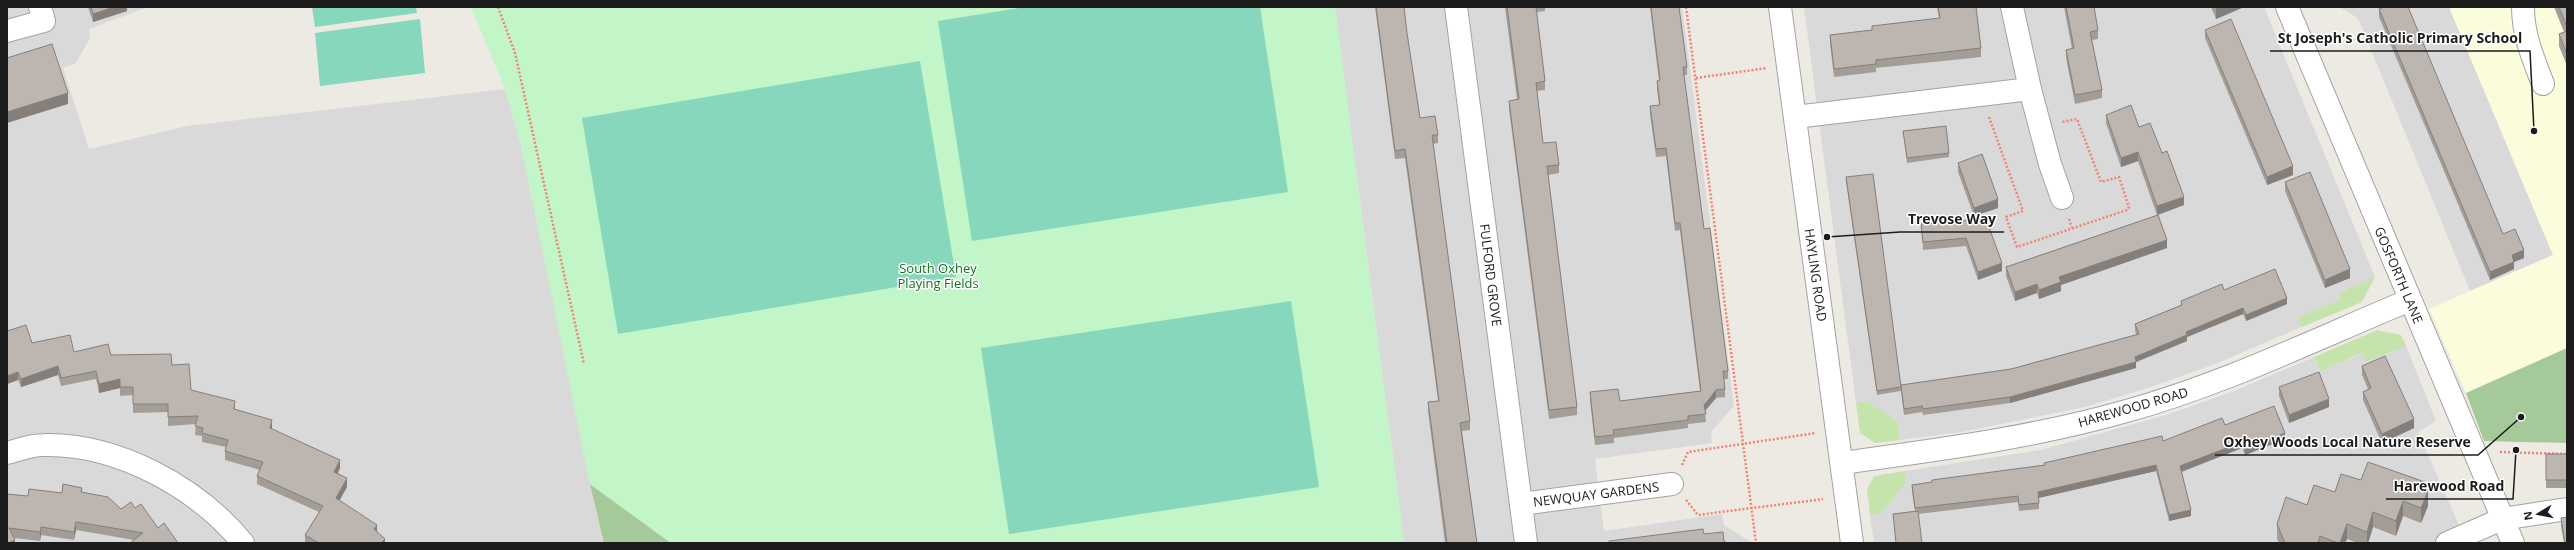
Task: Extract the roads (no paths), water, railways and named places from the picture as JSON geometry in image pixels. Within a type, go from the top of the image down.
[{"type":"street","points":[[7,31],[44,21],[40,7]]},
{"type":"street","name":"FULFORD GROVE","points":[[1456,7],[1526,543]]},
{"type":"street","name":"HAYLING ROAD","points":[[1780,7],[1852,543]]},
{"type":"street","points":[[2012,7],[2030,89],[2050,164],[2062,198]]},
{"type":"street","name":"GOSFORTH LANE","points":[[2287,7],[2513,543]]},
{"type":"street","points":[[2523,7],[2523,25],[2529,48],[2543,84]]},
{"type":"street","points":[[1795,117],[2030,89]]},
{"type":"street","name":"HAREWOOD ROAD","points":[[1842,463],[2033,434],[2124,412],[2186,392],[2410,300]]},
{"type":"street","points":[[7,453],[41,445],[64,445],[119,458],[149,471],[188,492],[215,514],[243,543]]},
{"type":"street","name":"NEWQUAY GARDENS","points":[[1521,504],[1672,484]]},
{"type":"street","points":[[2447,543],[2502,519],[2567,509]]},
{"type":"place","name":"St Joseph's Catholic Primary School","points":[[2534,131]]},
{"type":"place","name":"Trevose Way","points":[[1827,237]]},
{"type":"place","name":"Oxhey Woods Local Nature Reserve","points":[[2521,417]]},
{"type":"place","name":"Harewood Road","points":[[2516,450]]},
{"type":"park label","name":"South Oxhey Playing Fields","points":[[938,276]]}]
